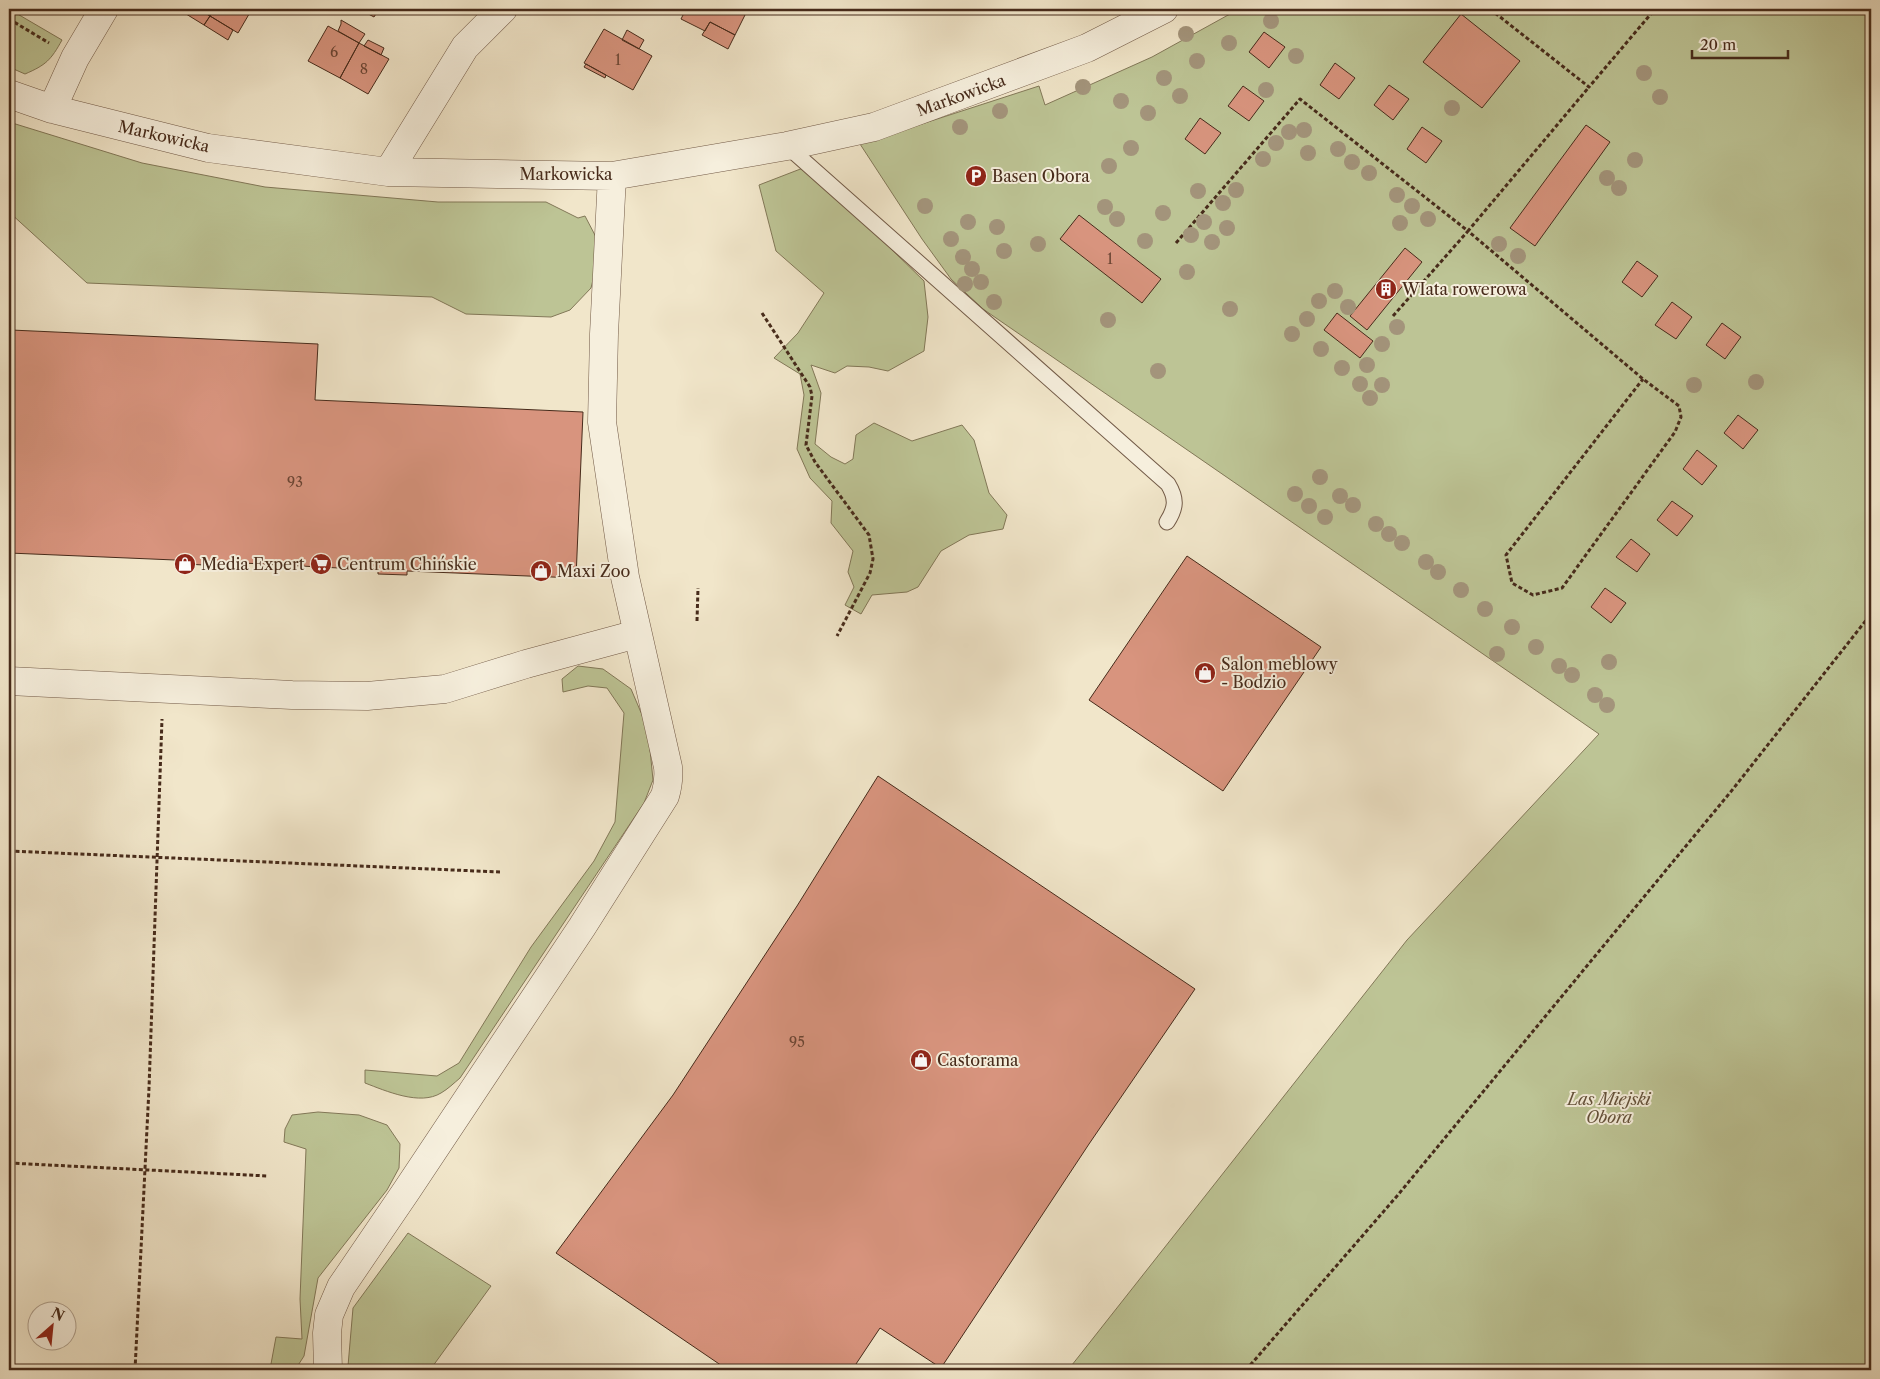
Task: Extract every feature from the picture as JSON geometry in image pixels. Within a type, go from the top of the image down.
[{"type":"street","points":[[52,109],[75,58],[104,9]]},
{"type":"street","points":[[388,172],[465,47],[503,9]]},
{"type":"street","name":"Markowicka","points":[[9,94],[52,109],[208,148],[388,172],[612,176],[787,146],[874,127],[1087,48],[1164,9]]},
{"type":"street","points":[[328,1370],[327,1333],[329,1315],[341,1287],[582,927],[665,796],[669,778],[668,767],[625,577],[602,422],[604,334],[612,176]]},
{"type":"street","points":[[9,681],[292,695],[367,696],[445,689],[526,664],[637,634]]},
{"type":"lane","points":[[787,146],[1168,484],[1175,497],[1175,502],[1174,511],[1167,522]]},
{"type":"path","points":[[1490,9],[1589,87]]},
{"type":"path","points":[[1393,316],[1468,231],[1655,9]]},
{"type":"path","points":[[9,19],[75,58]]},
{"type":"path","points":[[1176,243],[1300,99],[1468,231],[1678,406],[1681,417],[1675,432],[1562,588],[1533,595],[1512,583],[1506,555],[1643,378]]},
{"type":"path","points":[[762,313],[810,387],[812,396],[806,445],[815,462],[870,535],[873,559],[870,573],[836,636]]},
{"type":"path","points":[[697,621],[698,588]]},
{"type":"path","points":[[1246,1370],[1397,1196],[1733,789],[1871,614]]},
{"type":"path","points":[[135,1370],[145,1170],[163,688]]},
{"type":"path","points":[[9,851],[500,872]]},
{"type":"path","points":[[9,1163],[268,1176]]},
{"type":"green space","points":[[9,9],[62,40],[47,61],[25,74],[9,67]]},
{"type":"green space","name":"Las Miejski Obora","points":[[1239,9],[1871,9],[1871,1370],[1068,1370],[1407,940],[1599,734],[983,309],[951,279],[922,239],[860,144],[1039,86],[1045,105],[1152,57]]},
{"type":"green space","points":[[9,122],[142,163],[265,187],[438,202],[546,202],[578,218],[585,216],[597,239],[597,263],[591,288],[570,310],[551,317],[466,314],[432,297],[87,283],[9,212]]},
{"type":"green space","points":[[803,168],[850,209],[924,281],[928,317],[924,351],[888,371],[869,367],[847,366],[835,373],[811,365],[821,393],[815,444],[831,457],[845,464],[853,459],[856,435],[874,423],[912,441],[962,425],[974,440],[989,493],[1007,515],[1003,529],[969,535],[941,551],[918,587],[907,592],[872,595],[861,614],[845,605],[854,587],[848,572],[853,551],[831,523],[832,501],[810,478],[797,449],[804,395],[800,374],[774,358],[798,333],[824,293],[776,251],[759,185]]},
{"type":"green space","points":[[578,666],[603,669],[631,689],[648,729],[653,780],[644,803],[460,1078],[441,1093],[433,1097],[423,1098],[403,1096],[365,1083],[365,1070],[437,1076],[459,1063],[531,947],[594,861],[615,822],[624,713],[607,688],[588,686],[563,692],[562,679]]},
{"type":"green space","points":[[318,1112],[359,1115],[387,1125],[400,1144],[399,1168],[387,1190],[318,1278],[304,1356],[295,1370],[277,1370],[271,1364],[276,1337],[302,1339],[300,1299],[306,1149],[284,1142],[285,1129],[292,1115]]},
{"type":"green space","points":[[408,1233],[491,1286],[430,1370],[350,1370],[348,1366],[353,1308]]},
{"type":"building","points":[[178,9],[198,9],[210,16],[204,25]]},
{"type":"building","points":[[198,9],[214,9],[210,16]]},
{"type":"building","points":[[214,9],[252,9],[238,33],[210,16]]},
{"type":"building","points":[[359,9],[379,9],[374,17]]},
{"type":"building","points":[[686,9],[748,9],[735,35],[710,22],[705,31],[681,19]]},
{"type":"building","points":[[1461,14],[1520,61],[1482,108],[1423,62]]},
{"type":"building","points":[[210,16],[233,30],[228,40],[204,25]]},
{"type":"building","points":[[341,20],[365,34],[359,43],[338,31]]},
{"type":"building","points":[[710,22],[735,35],[728,49],[702,35]]},
{"type":"building","points":[[328,26],[359,43],[340,78],[308,61]]},
{"type":"building","points":[[604,29],[652,56],[633,90],[584,63]]},
{"type":"building","points":[[627,30],[644,40],[639,49],[622,40]]},
{"type":"building","points":[[1264,32],[1285,47],[1269,68],[1249,52]]},
{"type":"building","points":[[368,40],[384,48],[381,55],[364,46]]},
{"type":"building","points":[[359,43],[389,59],[368,94],[340,78]]},
{"type":"building","points":[[1335,63],[1355,78],[1339,99],[1320,85]]},
{"type":"building","points":[[586,64],[606,75],[605,78],[584,67]]},
{"type":"building","points":[[1389,85],[1409,99],[1393,120],[1374,105]]},
{"type":"building","points":[[1243,86],[1264,101],[1249,121],[1228,106]]},
{"type":"building","points":[[1200,118],[1221,133],[1205,154],[1185,139]]},
{"type":"building","points":[[1586,125],[1610,142],[1535,246],[1510,228]]},
{"type":"building","points":[[1422,127],[1442,141],[1426,163],[1407,149]]},
{"type":"building","points":[[1079,215],[1161,279],[1142,303],[1060,239]]},
{"type":"building","name":"WIata rowerowa","points":[[1405,248],[1422,262],[1367,330],[1350,316]]},
{"type":"building","points":[[1637,261],[1658,276],[1642,297],[1622,282]]},
{"type":"building","points":[[1672,302],[1692,317],[1676,339],[1655,325]]},
{"type":"building","points":[[1337,313],[1373,341],[1360,358],[1324,330]]},
{"type":"building","points":[[1722,323],[1741,337],[1725,359],[1706,345]]},
{"type":"building","points":[[11,330],[318,344],[315,400],[583,412],[576,578],[407,571],[407,575],[378,574],[378,570],[204,561],[204,565],[175,564],[175,560],[9,553],[9,369]]},
{"type":"building","points":[[1738,415],[1758,430],[1743,449],[1724,433]]},
{"type":"building","points":[[1697,450],[1717,466],[1702,485],[1683,469]]},
{"type":"building","points":[[1672,501],[1693,516],[1677,536],[1657,520]]},
{"type":"building","points":[[1631,539],[1650,554],[1637,572],[1616,557]]},
{"type":"building","name":"Salon meblowy - Bodzio","points":[[1187,556],[1321,647],[1223,791],[1089,700]]},
{"type":"building","points":[[1605,588],[1626,603],[1611,623],[1591,607]]},
{"type":"building","name":"Castorama","points":[[878,776],[1195,989],[1089,1144],[941,1368],[880,1328],[852,1370],[728,1370],[556,1253],[673,1095],[797,906]]},
{"type":"place","name":"Basen Obora","points":[[976,176]]},
{"type":"place","name":"WIata rowerowa","points":[[1386,289]]},
{"type":"place","name":"Media Expert","points":[[185,564]]},
{"type":"place","name":"Centrum Chińskie","points":[[321,564]]},
{"type":"place","name":"Maxi Zoo","points":[[541,571]]},
{"type":"place","name":"Salon meblowy - Bodzio","points":[[1205,673]]},
{"type":"place","name":"Castorama","points":[[921,1060]]}]
